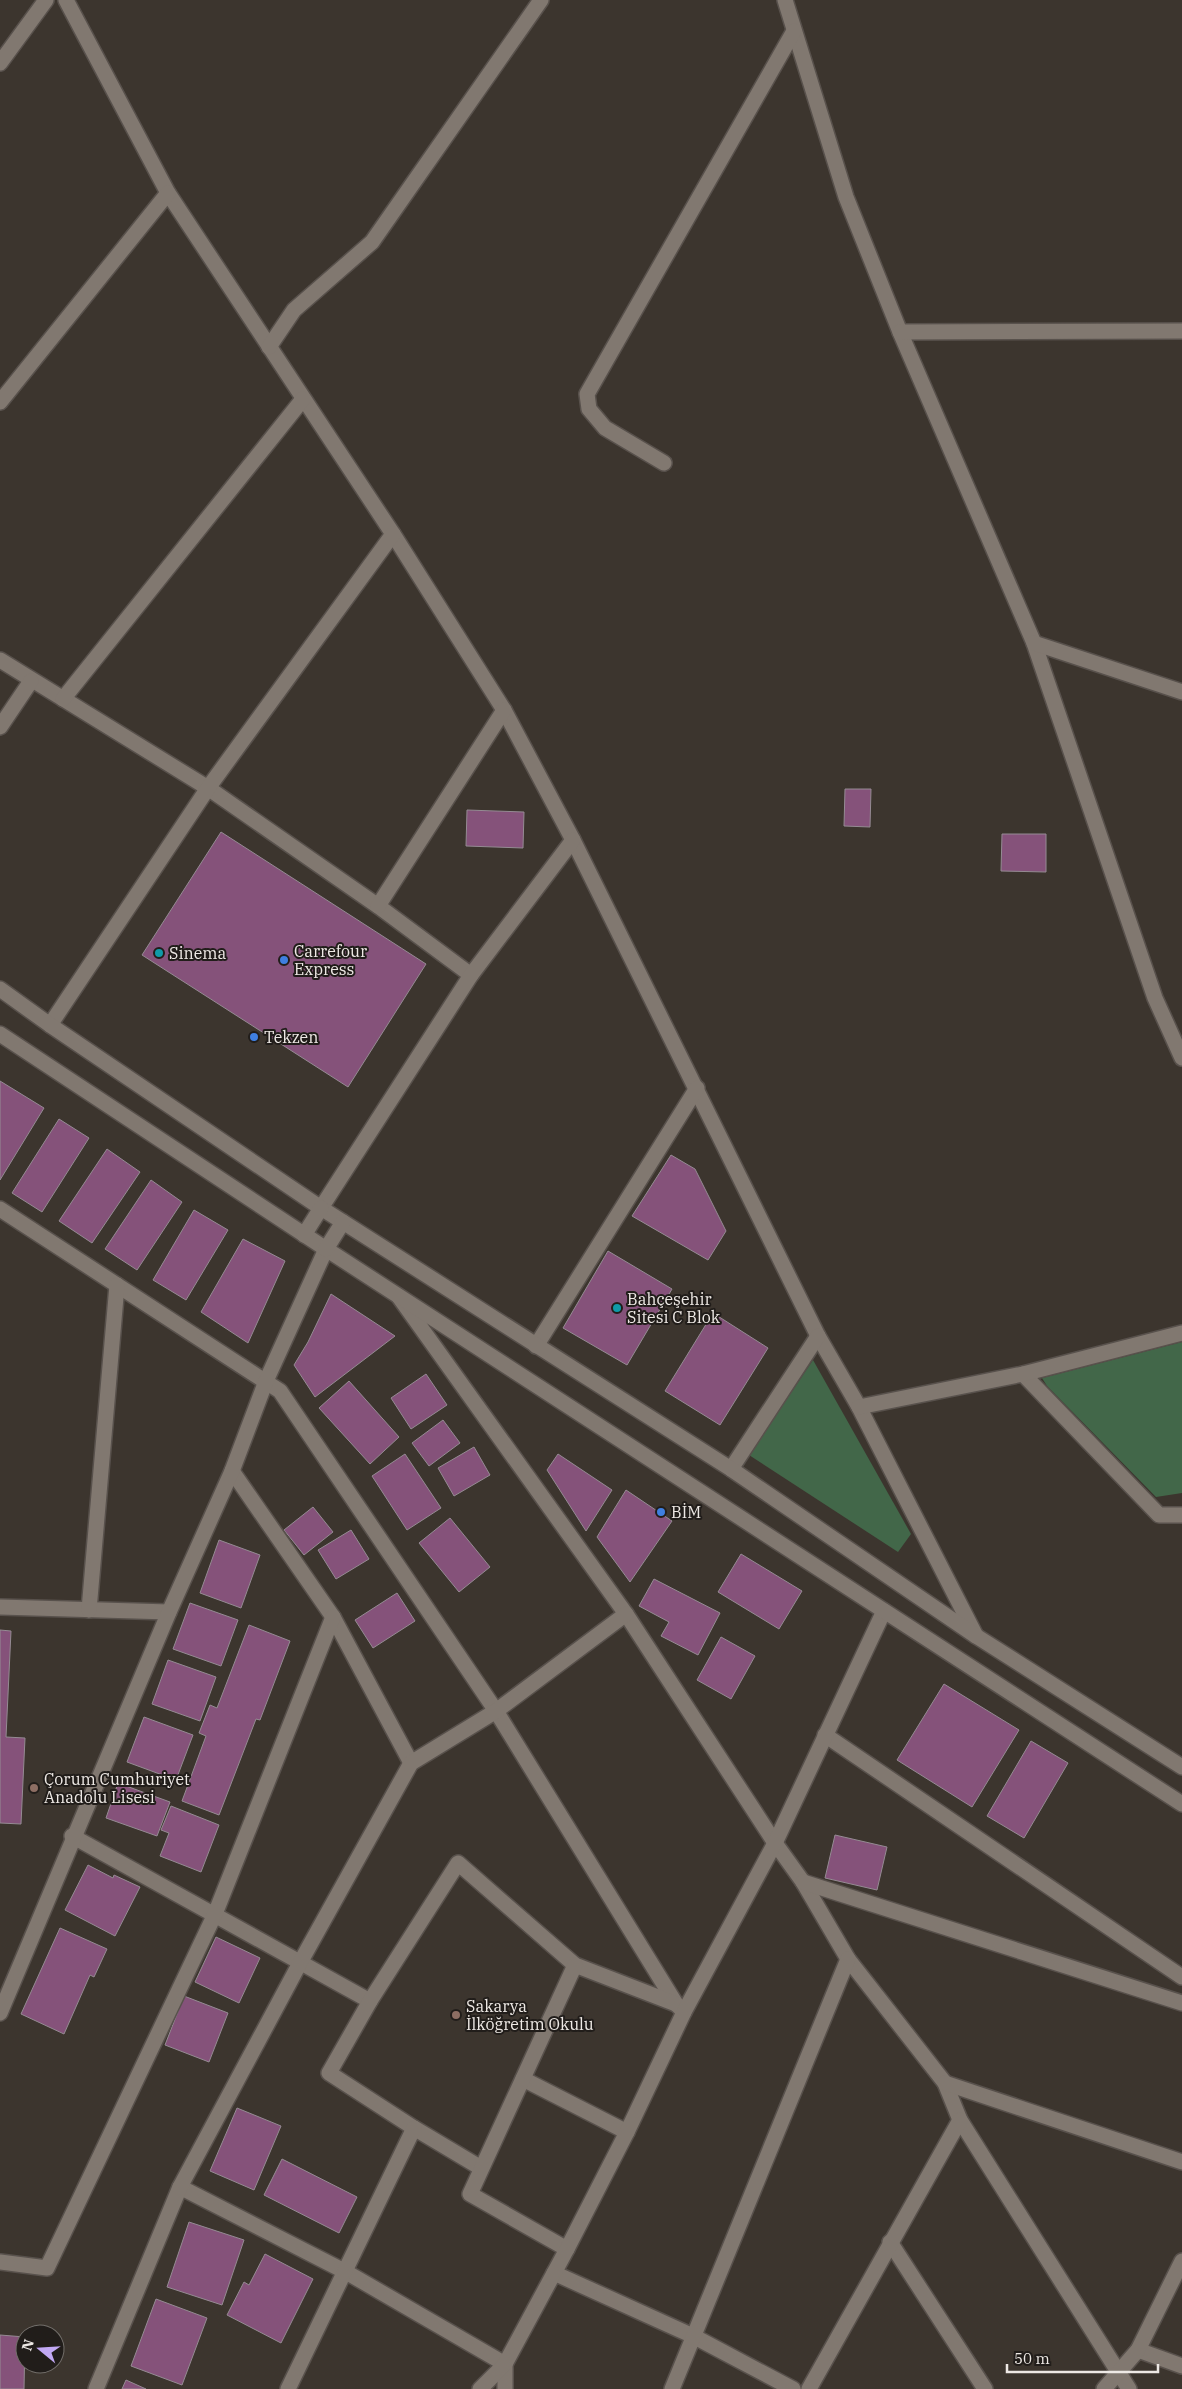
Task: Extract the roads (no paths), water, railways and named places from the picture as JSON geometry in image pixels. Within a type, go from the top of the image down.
[{"type":"street","points":[[0,64],[46,0]]},
{"type":"street","points":[[66,0],[168,193],[393,534],[504,710],[573,840],[818,1336],[859,1407],[976,1636]]},
{"type":"street","points":[[269,347],[294,310],[372,242],[541,0]]},
{"type":"street","points":[[786,0],[846,197],[900,332],[1034,643],[1155,998],[1182,1058]]},
{"type":"street","points":[[664,463],[604,428],[589,409],[587,394],[794,31]]},
{"type":"street","points":[[0,402],[168,193]]},
{"type":"street","points":[[900,332],[1182,331]]},
{"type":"street","points":[[64,699],[303,399]]},
{"type":"street","points":[[50,1025],[208,788],[393,534]]},
{"type":"street","points":[[1034,643],[1182,692]]},
{"type":"street","points":[[0,660],[31,681],[64,699],[208,788],[378,906],[471,976]]},
{"type":"street","points":[[0,727],[31,681]]},
{"type":"street","points":[[378,906],[504,710]]},
{"type":"street","points":[[304,1234],[471,976],[573,840]]},
{"type":"street","points":[[0,989],[50,1025],[321,1208],[731,1470],[976,1636],[1182,1768]]},
{"type":"street","points":[[0,1034],[326,1249],[1182,1804]]},
{"type":"street","points":[[536,1346],[697,1088]]},
{"type":"street","points":[[0,1209],[280,1391],[496,1711],[680,2008]]},
{"type":"street","points":[[0,2012],[72,1836],[232,1471],[266,1381],[326,1249],[343,1222]]},
{"type":"street","points":[[89,1610],[118,1284]]},
{"type":"street","points":[[396,1293],[626,1614],[775,1843],[803,1882],[848,1959],[945,2083],[960,2120],[1129,2389]]},
{"type":"street","points":[[859,1407],[1022,1374],[1182,1333]]},
{"type":"street","points":[[731,1470],[818,1336]]},
{"type":"street","points":[[1022,1374],[1159,1515],[1182,1515]]},
{"type":"street","points":[[232,1471],[333,1618],[411,1762]]},
{"type":"street","points":[[0,1607],[169,1612]]},
{"type":"street","points":[[480,2389],[505,2364],[568,2249],[627,2132],[680,2008],[775,1843],[884,1611]]},
{"type":"street","points":[[96,2389],[180,2187],[300,1962],[411,1762],[496,1711],[626,1614]]},
{"type":"street","points":[[0,2262],[47,2268],[215,1914],[333,1618]]},
{"type":"street","points":[[825,1735],[1182,1977]]},
{"type":"street","points":[[72,1836],[370,2001]]},
{"type":"street","points":[[481,2168],[329,2074],[370,2001],[458,1863],[575,1964],[680,2008]]},
{"type":"street","points":[[803,1882],[1182,2003]]},
{"type":"street","points":[[672,2389],[848,1959]]},
{"type":"street","points":[[568,2249],[470,2194],[575,1964]]},
{"type":"street","points":[[523,2079],[627,2132]]},
{"type":"street","points":[[945,2083],[1182,2162]]},
{"type":"street","points":[[809,2389],[960,2120]]},
{"type":"street","points":[[288,2389],[414,2128]]},
{"type":"street","points":[[180,2187],[346,2272],[505,2364]]},
{"type":"street","points":[[890,2242],[985,2389]]},
{"type":"street","points":[[1104,2389],[1138,2350],[1182,2260]]},
{"type":"street","points":[[554,2273],[693,2336],[793,2389]]},
{"type":"street","points":[[1138,2350],[1180,2361]]},
{"type":"street","points":[[505,2364],[505,2389]]},
{"type":"place","name":"Sinema","points":[[159,953]]},
{"type":"place","name":"Carrefour Express","points":[[284,960]]},
{"type":"place","name":"Tekzen","points":[[254,1037]]},
{"type":"place","name":"Bahçeşehir Sitesi C Blok","points":[[617,1308]]},
{"type":"place","name":"BİM","points":[[661,1512]]},
{"type":"place","name":"Çorum Cumhuriyet Anadolu Lisesi","points":[[34,1788]]},
{"type":"place","name":"Sakarya İlköğretim Okulu","points":[[456,2015]]}]
